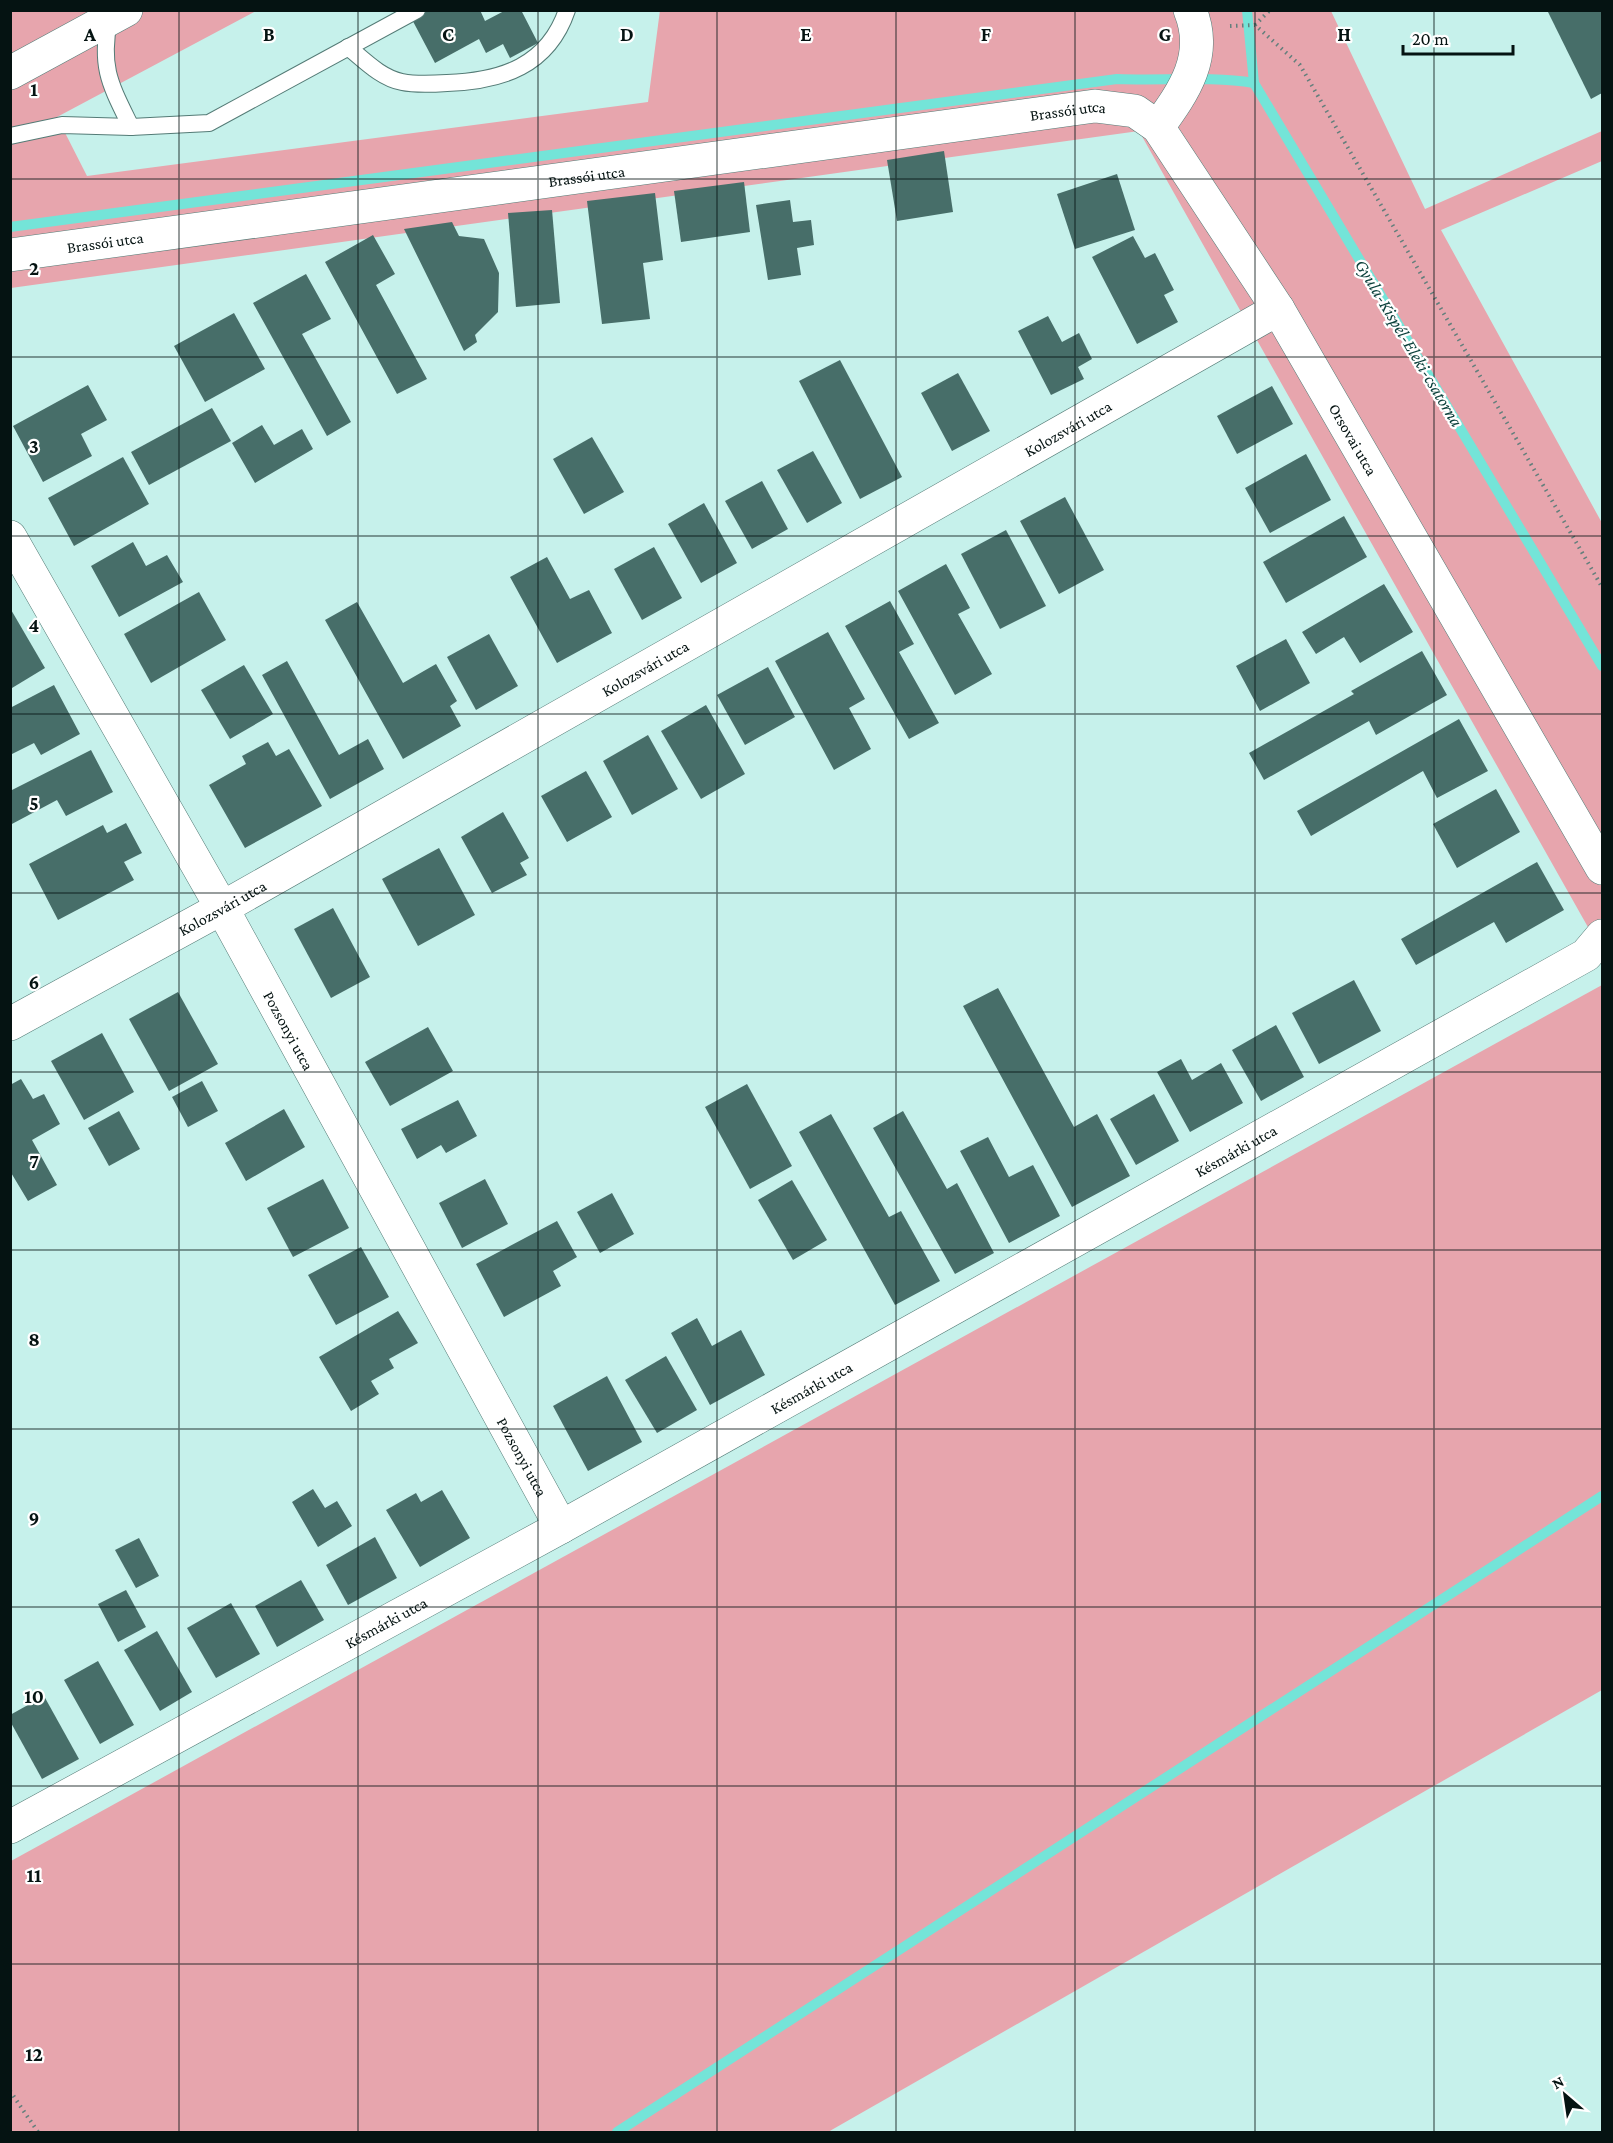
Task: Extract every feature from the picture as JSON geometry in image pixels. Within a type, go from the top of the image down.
[{"type":"street","points":[[1158,127],[1189,76],[1198,30],[1190,10]]},
{"type":"street","points":[[10,73],[118,15]]},
{"type":"street","name":"Brassói utca","points":[[10,255],[1095,106],[1135,111],[1158,127]]},
{"type":"street","name":"Orsovai utca","points":[[1158,127],[1278,309],[1602,868]]},
{"type":"street","name":"Kolozsvári utca","points":[[10,1023],[222,908],[1278,309]]},
{"type":"street","name":"Pozsonyi utca","points":[[10,537],[222,908],[561,1527]]},
{"type":"street","name":"Késmárki utca","points":[[10,1827],[561,1527],[1586,954],[1602,936]]},
{"type":"lane","points":[[10,136],[62,125],[131,127],[208,123],[417,10]]},
{"type":"lane","points":[[348,47],[378,71],[400,82],[423,84],[472,82],[503,74],[530,63],[546,49],[558,33],[567,10]]},
{"type":"lane","points":[[118,15],[104,49],[109,83],[131,127]]},
{"type":"path","points":[[1254,25],[1270,10]]},
{"type":"path","points":[[1240,24],[1254,25],[1300,65],[1602,587]]},
{"type":"path","points":[[10,2091],[38,2133]]},
{"type":"shaded area","points":[[660,10],[1331,11],[1425,209],[1602,131],[1602,161],[1441,230],[1602,523],[1602,952],[1139,131],[11,288],[10,11],[256,11],[57,117],[87,176],[648,102]]},
{"type":"shaded area","points":[[1602,985],[1602,1690],[828,2132],[11,2132],[11,1861]]},
{"type":"building","points":[[407,10],[480,10],[485,21],[506,10],[521,10],[538,43],[510,58],[503,44],[486,53],[479,39],[435,63]]},
{"type":"building","points":[[1547,10],[1602,10],[1602,93],[1591,99]]},
{"type":"building","points":[[944,151],[953,212],[897,221],[887,160]]},
{"type":"building","points":[[1117,174],[1135,230],[1075,249],[1057,194]]},
{"type":"building","points":[[744,182],[750,232],[681,242],[674,191]]},
{"type":"building","points":[[655,193],[663,260],[643,263],[650,319],[602,324],[587,201]]},
{"type":"building","points":[[790,200],[793,222],[811,220],[814,245],[797,248],[801,275],[768,280],[756,205]]},
{"type":"building","points":[[552,210],[560,303],[516,307],[508,213]]},
{"type":"building","points":[[452,222],[459,236],[484,239],[499,273],[498,312],[475,335],[477,342],[464,351],[404,229]]},
{"type":"building","points":[[373,235],[395,274],[376,285],[427,379],[397,394],[325,262]]},
{"type":"building","points":[[1133,236],[1145,258],[1155,253],[1174,290],[1164,295],[1178,322],[1137,344],[1092,257]]},
{"type":"building","points":[[306,274],[331,319],[302,334],[351,422],[327,436],[253,303]]},
{"type":"building","points":[[234,313],[265,369],[205,402],[174,346]]},
{"type":"building","points":[[1048,316],[1062,342],[1079,333],[1092,359],[1078,367],[1084,379],[1051,395],[1018,331]]},
{"type":"building","points":[[840,360],[902,477],[860,499],[799,381]]},
{"type":"building","points":[[958,373],[990,431],[952,451],[921,393]]},
{"type":"building","points":[[88,385],[107,420],[81,434],[92,456],[43,482],[13,426]]},
{"type":"building","points":[[1272,386],[1293,424],[1237,454],[1217,416]]},
{"type":"building","points":[[212,408],[231,441],[149,485],[131,452]]},
{"type":"building","points":[[262,425],[274,445],[302,429],[313,449],[255,483],[232,443]]},
{"type":"building","points":[[592,437],[624,492],[584,514],[553,459]]},
{"type":"building","points":[[813,451],[842,503],[807,523],[777,470]]},
{"type":"building","points":[[1306,454],[1331,500],[1270,533],[1245,488]]},
{"type":"building","points":[[123,457],[149,504],[74,546],[48,498]]},
{"type":"building","points":[[762,481],[788,529],[752,549],[725,501]]},
{"type":"building","points":[[1065,497],[1104,570],[1059,594],[1020,521]]},
{"type":"building","points":[[704,503],[737,563],[701,583],[668,524]]},
{"type":"building","points":[[1344,516],[1367,557],[1286,603],[1263,562]]},
{"type":"building","points":[[1006,530],[1046,606],[1000,629],[961,554]]},
{"type":"building","points":[[133,542],[146,566],[167,555],[183,582],[119,617],[91,566]]},
{"type":"building","points":[[654,547],[682,598],[642,620],[614,569]]},
{"type":"building","points":[[547,557],[570,599],[589,590],[612,633],[557,663],[510,577]]},
{"type":"building","points":[[946,564],[970,608],[958,614],[992,674],[955,695],[898,591]]},
{"type":"building","points":[[1384,584],[1413,632],[1360,663],[1344,637],[1316,654],[1302,632]]},
{"type":"building","points":[[199,592],[226,640],[151,683],[124,634]]},
{"type":"building","points":[[890,601],[914,644],[899,652],[939,723],[909,739],[845,626]]},
{"type":"building","points":[[357,602],[403,683],[436,664],[457,701],[450,706],[461,726],[403,759],[325,620]]},
{"type":"building","points":[[10,608],[45,668],[12,688],[10,685]]},
{"type":"building","points":[[828,632],[865,699],[849,708],[871,749],[834,770],[775,661]]},
{"type":"building","points":[[489,634],[518,686],[476,710],[447,657]]},
{"type":"building","points":[[1286,639],[1310,683],[1260,711],[1236,666]]},
{"type":"building","points":[[1422,651],[1447,695],[1376,735],[1369,721],[1264,780],[1249,753],[1354,694],[1351,691]]},
{"type":"building","points":[[287,661],[339,755],[368,739],[384,769],[330,799],[262,675]]},
{"type":"building","points":[[244,665],[273,714],[230,739],[201,690]]},
{"type":"building","points":[[768,667],[795,717],[745,745],[717,695]]},
{"type":"building","points":[[54,685],[80,734],[41,755],[34,743],[10,755],[10,708]]},
{"type":"building","points":[[706,705],[745,774],[701,799],[661,731]]},
{"type":"building","points":[[1459,719],[1488,771],[1437,798],[1423,771],[1311,836],[1297,811]]},
{"type":"building","points":[[648,735],[678,789],[632,815],[603,761]]},
{"type":"building","points":[[268,742],[276,756],[289,749],[322,806],[245,848],[209,785],[246,764],[242,756]]},
{"type":"building","points":[[91,750],[113,792],[66,816],[57,800],[10,825],[10,791]]},
{"type":"building","points":[[586,771],[612,817],[567,842],[541,796]]},
{"type":"building","points":[[1496,789],[1520,832],[1457,868],[1433,824]]},
{"type":"building","points":[[503,812],[529,858],[520,863],[527,875],[492,893],[461,837]]},
{"type":"building","points":[[126,823],[142,853],[124,862],[134,880],[58,920],[29,864],[103,825],[107,833]]},
{"type":"building","points":[[439,848],[475,915],[418,946],[382,879]]},
{"type":"building","points":[[1537,862],[1564,910],[1506,943],[1494,922],[1416,965],[1401,939]]},
{"type":"building","points":[[333,908],[370,977],[331,998],[294,929]]},
{"type":"building","points":[[1354,980],[1381,1031],[1319,1064],[1292,1013]]},
{"type":"building","points":[[998,988],[1074,1127],[1097,1114],[1130,1176],[1072,1207],[963,1006]]},
{"type":"building","points":[[178,992],[218,1064],[169,1091],[129,1019]]},
{"type":"building","points":[[1276,1025],[1304,1077],[1261,1101],[1232,1050]]},
{"type":"building","points":[[428,1027],[453,1071],[390,1106],[365,1062]]},
{"type":"building","points":[[102,1033],[134,1092],[84,1120],[51,1061]]},
{"type":"building","points":[[1181,1059],[1192,1080],[1221,1063],[1243,1103],[1190,1132],[1157,1072]]},
{"type":"building","points":[[21,1079],[33,1099],[44,1094],[60,1124],[32,1140],[57,1185],[28,1201],[10,1171],[10,1085]]},
{"type":"building","points":[[202,1081],[218,1111],[188,1127],[172,1097]]},
{"type":"building","points":[[747,1084],[792,1166],[750,1189],[705,1107]]},
{"type":"building","points":[[1154,1094],[1179,1141],[1136,1165],[1110,1119]]},
{"type":"building","points":[[458,1100],[477,1136],[446,1153],[441,1145],[417,1159],[401,1129]]},
{"type":"building","points":[[284,1109],[305,1147],[246,1181],[225,1143]]},
{"type":"building","points":[[119,1111],[140,1149],[109,1166],[88,1128]]},
{"type":"building","points":[[903,1111],[947,1189],[957,1183],[994,1253],[955,1274],[873,1128]]},
{"type":"building","points":[[831,1114],[889,1217],[901,1211],[940,1281],[895,1305],[799,1132]]},
{"type":"building","points":[[988,1137],[1009,1177],[1033,1165],[1060,1216],[1009,1243],[960,1151]]},
{"type":"building","points":[[323,1179],[349,1228],[293,1257],[267,1208]]},
{"type":"building","points":[[485,1179],[508,1224],[462,1248],[439,1203]]},
{"type":"building","points":[[792,1180],[827,1240],[793,1260],[758,1200]]},
{"type":"building","points":[[612,1193],[634,1234],[600,1253],[577,1212]]},
{"type":"building","points":[[557,1221],[577,1257],[553,1271],[561,1286],[504,1317],[476,1264]]},
{"type":"building","points":[[361,1247],[389,1297],[336,1325],[308,1275]]},
{"type":"building","points":[[398,1311],[418,1343],[389,1359],[394,1368],[371,1381],[379,1394],[351,1411],[319,1357]]},
{"type":"building","points":[[697,1318],[712,1346],[741,1330],[765,1375],[710,1405],[671,1333]]},
{"type":"building","points":[[666,1356],[697,1410],[657,1433],[625,1380]]},
{"type":"building","points":[[607,1376],[642,1442],[588,1471],[553,1406]]},
{"type":"building","points":[[313,1489],[325,1508],[337,1501],[352,1526],[318,1547],[292,1502]]},
{"type":"building","points":[[442,1490],[470,1538],[420,1567],[386,1510],[416,1493],[421,1502]]},
{"type":"building","points":[[375,1537],[397,1578],[348,1605],[326,1565]]},
{"type":"building","points":[[139,1538],[159,1576],[136,1588],[115,1550]]},
{"type":"building","points":[[301,1580],[324,1620],[277,1647],[255,1606]]},
{"type":"building","points":[[126,1590],[146,1627],[118,1642],[98,1604]]},
{"type":"building","points":[[231,1603],[260,1654],[216,1678],[187,1628]]},
{"type":"building","points":[[157,1631],[192,1692],[160,1711],[124,1650]]},
{"type":"building","points":[[98,1661],[134,1725],[100,1744],[64,1680]]},
{"type":"building","points":[[44,1696],[79,1759],[42,1779],[10,1721],[10,1715]]},
{"type":"waterway","name":"Gyula-Kispél-Eleki-csatorna","points":[[1247,10],[1254,83],[1602,666]]},
{"type":"waterway","points":[[10,227],[1117,79],[1203,79],[1254,83]]},
{"type":"waterway","points":[[617,2132],[1602,1496]]}]
